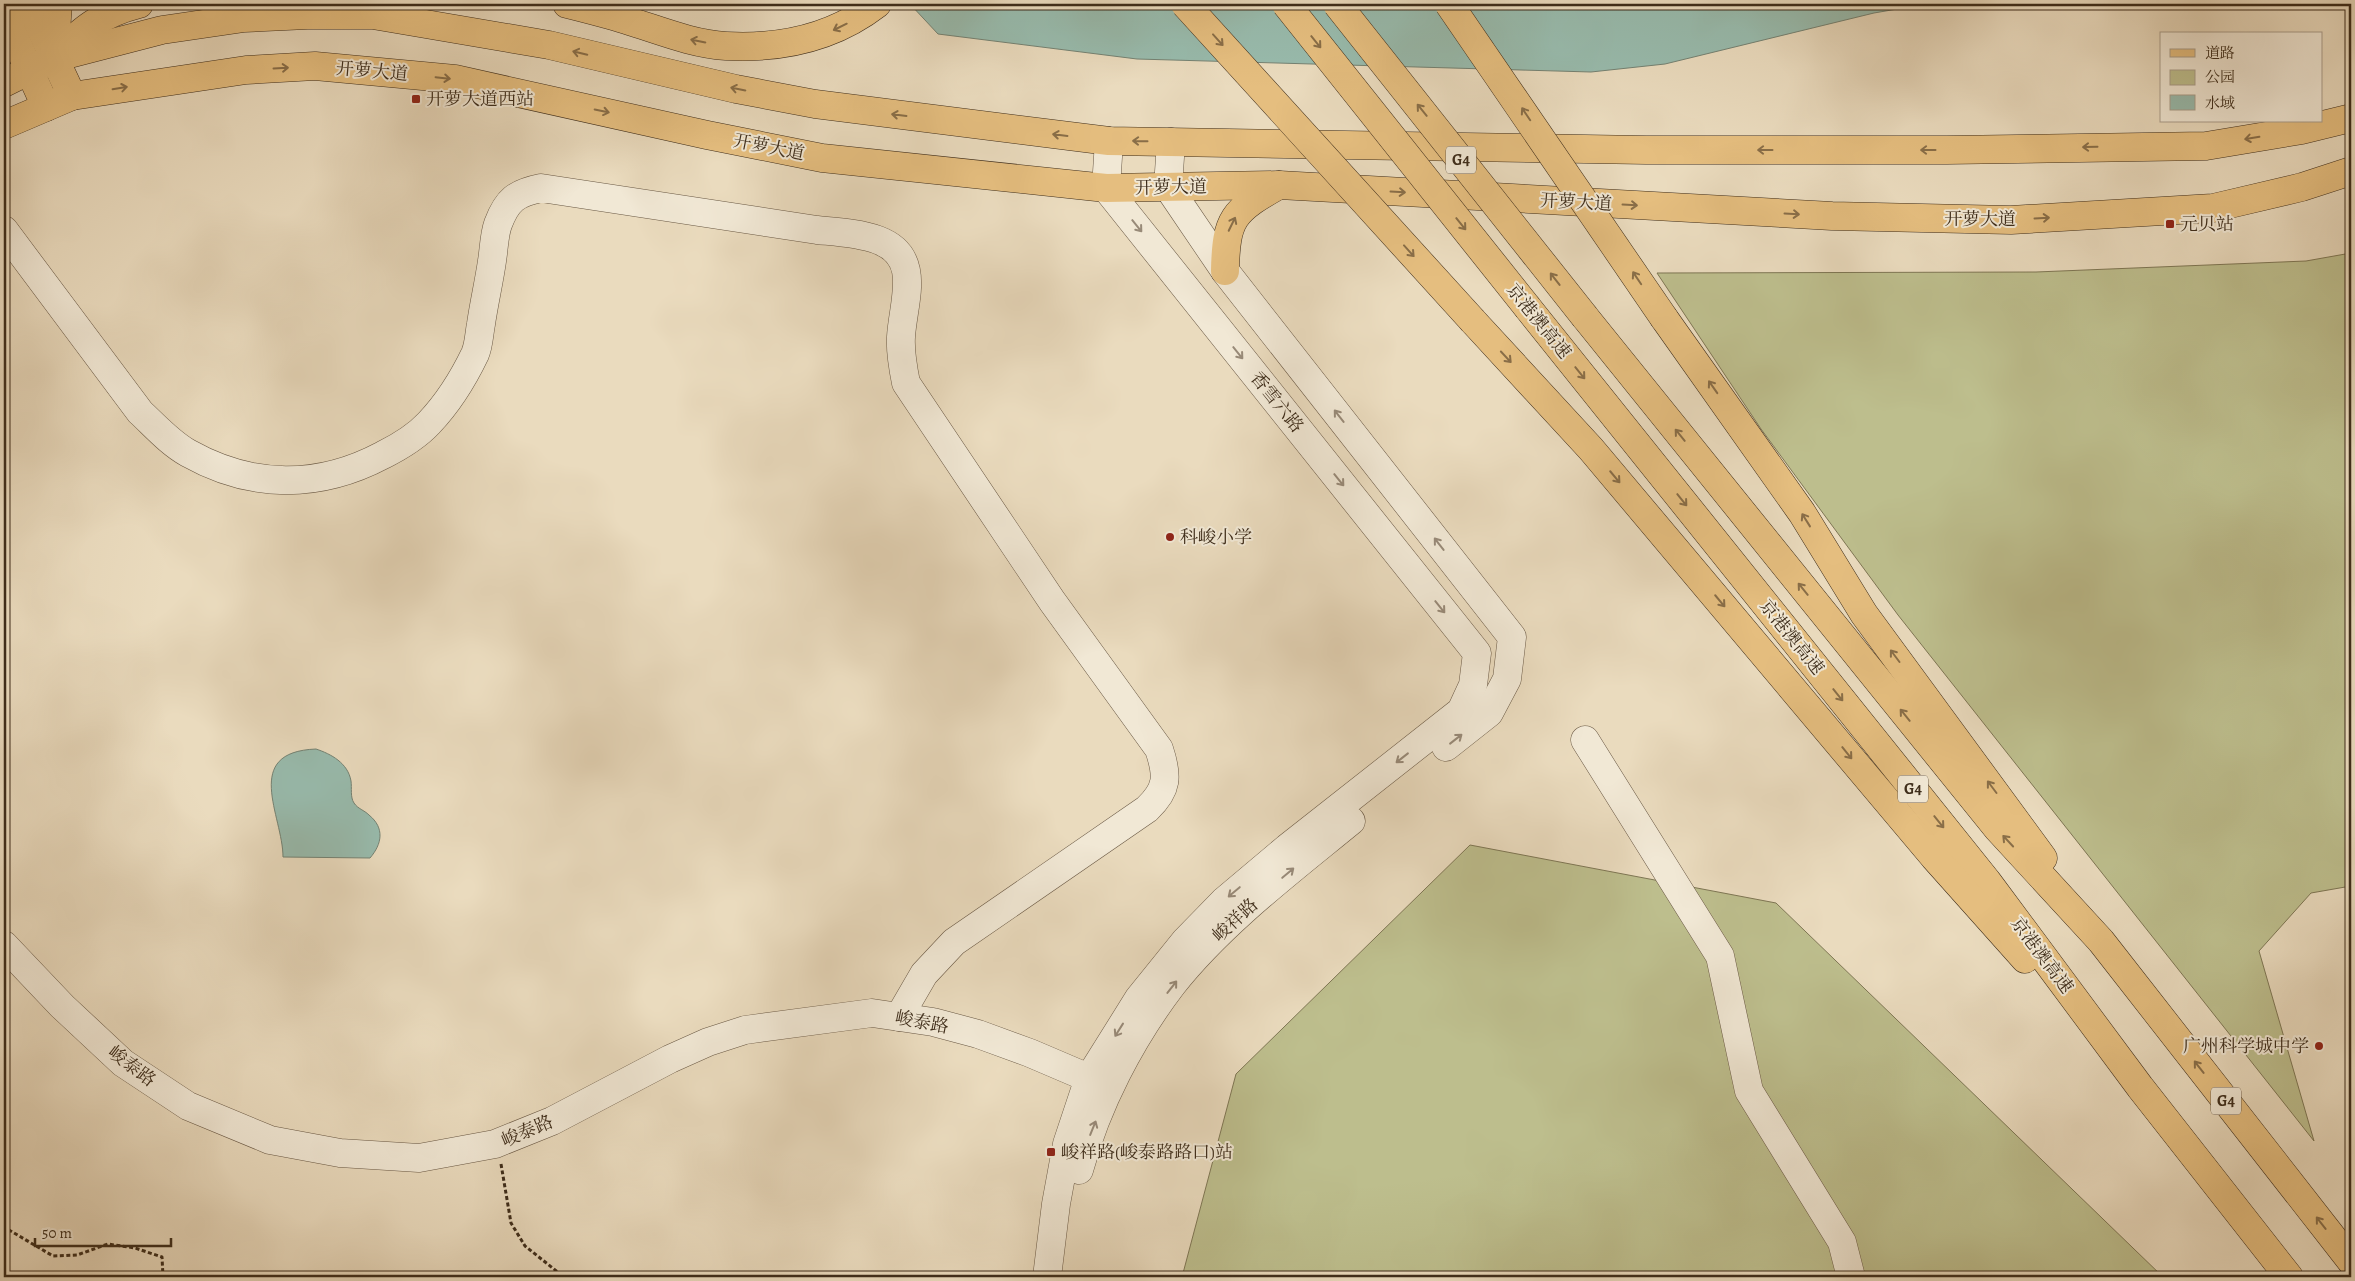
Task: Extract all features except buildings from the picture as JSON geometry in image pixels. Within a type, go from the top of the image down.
[{"type":"main road","points":[[29,4],[72,96]]},
{"type":"main road","points":[[54,58],[58,4]]},
{"type":"main road","points":[[54,58],[81,30],[104,16],[139,4]]},
{"type":"main road","points":[[567,4],[678,37],[726,46],[798,42],[835,30],[862,16],[877,4]]},
{"type":"main road","points":[[1185,4],[1598,456],[1934,857],[2140,1087]]},
{"type":"main road","name":"京港澳高速","points":[[1286,4],[1987,881],[2140,1087],[2289,1277]]},
{"type":"main road","name":"G4","points":[[1337,4],[1585,317],[1997,828],[2101,941],[2351,1261]]},
{"type":"main road","points":[[1450,4],[1664,318],[1802,513],[1864,614],[2028,835],[2101,941]]},
{"type":"main road","points":[[4,14],[46,107]]},
{"type":"main road","points":[[4,82],[54,58],[162,30],[244,18],[307,14],[373,15],[549,45],[736,89],[815,104],[1108,141],[1646,150],[1947,150],[2206,146],[2302,130],[2351,118]]},
{"type":"main road","name":"开萝大道","points":[[4,125],[72,96],[246,70],[315,66],[455,79],[707,135],[822,158],[1106,188],[1279,185],[1832,216],[2011,220],[2213,208],[2302,186],[2351,171]]},
{"type":"main road","points":[[1225,272],[1226,244],[1229,228],[1237,213],[1249,202],[1279,185]]},
{"type":"street","points":[[1106,188],[1108,141]]},
{"type":"street","points":[[1171,142],[1168,187],[1225,272]]},
{"type":"street","points":[[4,230],[140,412],[163,434],[187,452],[209,463],[244,476],[281,481],[306,481],[328,477],[372,461],[401,446],[428,425],[446,404],[476,352],[497,225],[508,204],[516,194],[541,188],[817,230],[856,234],[879,240],[898,252],[907,267],[908,287],[901,338],[902,364],[906,383],[1052,601],[1159,749],[1164,763],[1166,779],[1160,796],[1147,809],[954,942],[924,974],[899,1017]]},
{"type":"street","name":"香雪六路","points":[[1106,188],[1477,653]]},
{"type":"street","name":"峻祥路","points":[[1059,1277],[1070,1203],[1099,1083],[1138,1035],[1173,984],[1217,937],[1268,890],[1489,713],[1508,679],[1512,637],[1225,272]]},
{"type":"street","name":"峻祥路","points":[[1047,1277],[1066,1144],[1099,1083],[1139,998],[1185,941],[1224,901],[1287,848],[1461,712],[1473,685],[1477,653]]},
{"type":"street","points":[[1585,740],[1720,956],[1748,1091],[1842,1242],[1851,1277]]},
{"type":"street","name":"峻泰路","points":[[4,945],[62,1006],[123,1063],[188,1106],[270,1140],[340,1152],[419,1158],[495,1144],[552,1121],[670,1059],[708,1042],[745,1030],[872,1013],[933,1022],[978,1034],[1099,1083]]},
{"type":"path","points":[[495,1144],[502,1167],[511,1223],[525,1246],[564,1277]]},
{"type":"path","points":[[4,1226],[53,1256],[77,1255],[108,1244],[136,1248],[162,1257],[163,1277]]},
{"type":"green space","points":[[2351,253],[2351,886],[2311,893],[2259,951],[2314,1141],[1898,615],[1761,429],[1657,273],[2036,272],[2306,261]]},
{"type":"green space","points":[[1470,845],[1776,903],[2163,1277],[1182,1277],[1236,1074]]},
{"type":"water","points":[[910,4],[1926,4],[1874,13],[1665,64],[1591,72],[1137,59],[938,34]]},
{"type":"water","points":[[316,749],[343,764],[351,781],[354,803],[378,825],[380,831],[379,842],[370,858],[283,857],[271,789],[273,774],[279,761],[293,753]]},
{"type":"place","name":"开萝大道西站","points":[[416,99]]},
{"type":"place","name":"元贝站","points":[[2170,224]]},
{"type":"place","name":"科峻小学","points":[[1170,537]]},
{"type":"place","name":"广州科学城中学","points":[[2319,1046]]},
{"type":"place","name":"峻祥路(峻泰路路口)站","points":[[1051,1152]]}]
